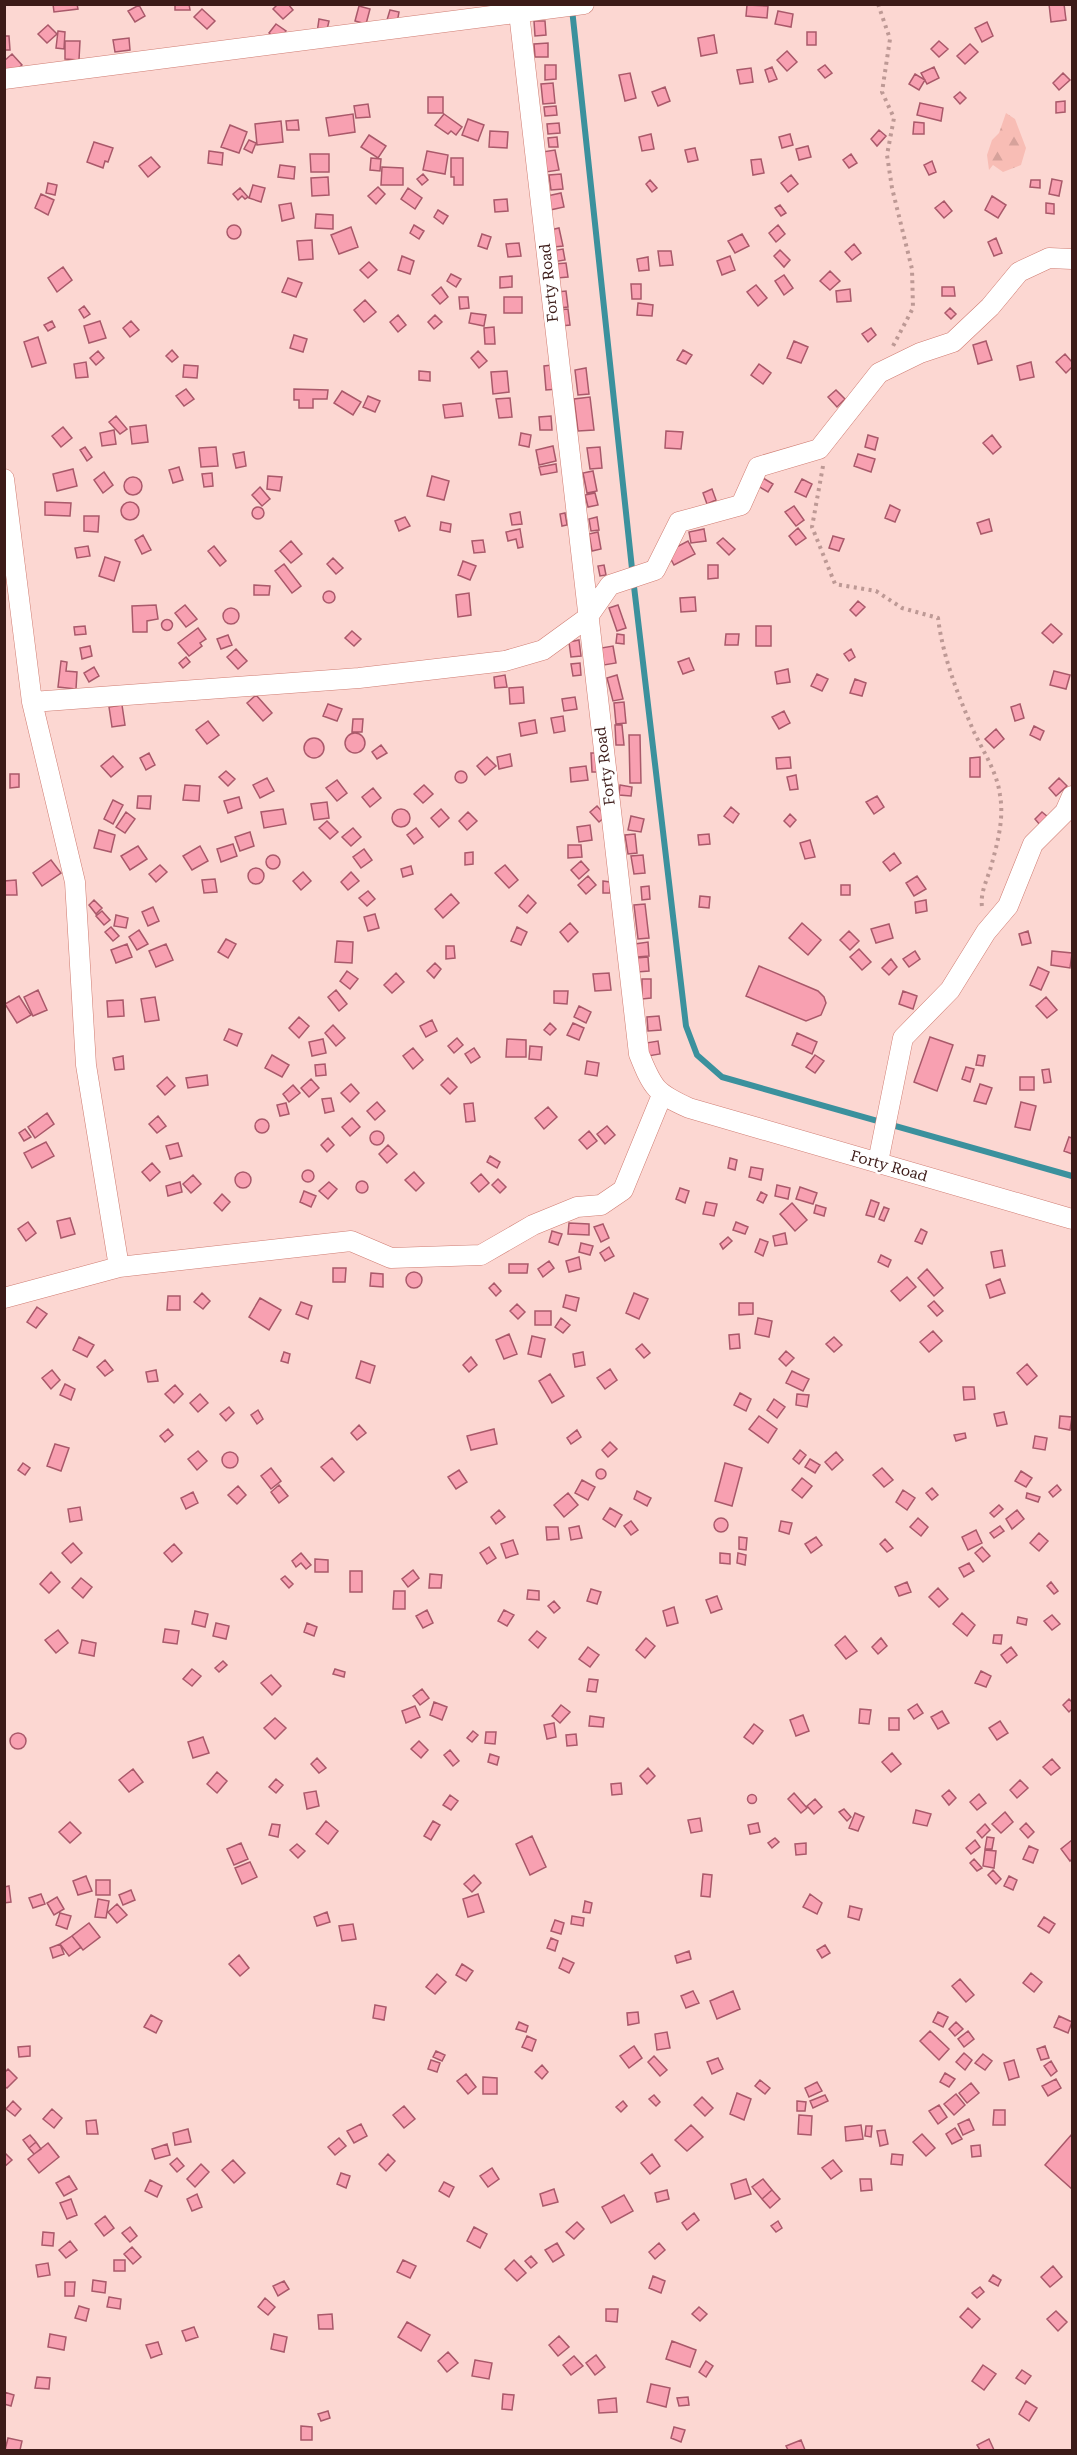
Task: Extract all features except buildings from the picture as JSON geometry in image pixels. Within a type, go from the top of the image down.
[{"type":"street","points":[[4,80],[518,9],[584,4]]},
{"type":"street","name":"Forty Road","points":[[518,9],[639,1054],[648,1077],[662,1095],[689,1108],[1072,1219]]},
{"type":"street","points":[[32,702],[359,678],[505,661],[543,650],[587,618],[610,585],[655,570],[679,522],[741,505],[758,467],[819,449],[879,373],[920,353],[952,342],[990,307],[1019,272],[1049,258],[1072,259]]},
{"type":"street","points":[[4,479],[32,702],[75,882],[86,1065],[119,1268]]},
{"type":"street","points":[[878,1162],[903,1038],[950,990],[986,932],[1008,906],[1033,844],[1065,812],[1072,796]]},
{"type":"street","points":[[4,1298],[119,1268],[351,1241],[391,1258],[481,1255],[533,1225],[577,1207],[602,1204],[623,1190],[662,1095]]},
{"type":"path","points":[[878,4],[890,39],[882,93],[894,118],[887,155],[892,188],[912,269],[913,308],[879,373]]},
{"type":"path","points":[[819,449],[823,469],[812,527],[835,584],[876,591],[902,608],[939,618],[942,648],[974,732],[997,780],[1000,796],[1000,830],[981,896],[986,932]]},
{"type":"green space","points":[[1006,113],[1015,119],[1026,148],[1021,165],[1003,172],[993,165],[989,170],[987,155],[992,140],[999,133]]},
{"type":"waterway","points":[[572,9],[633,578],[686,1026],[697,1055],[722,1077],[1072,1176]]}]
